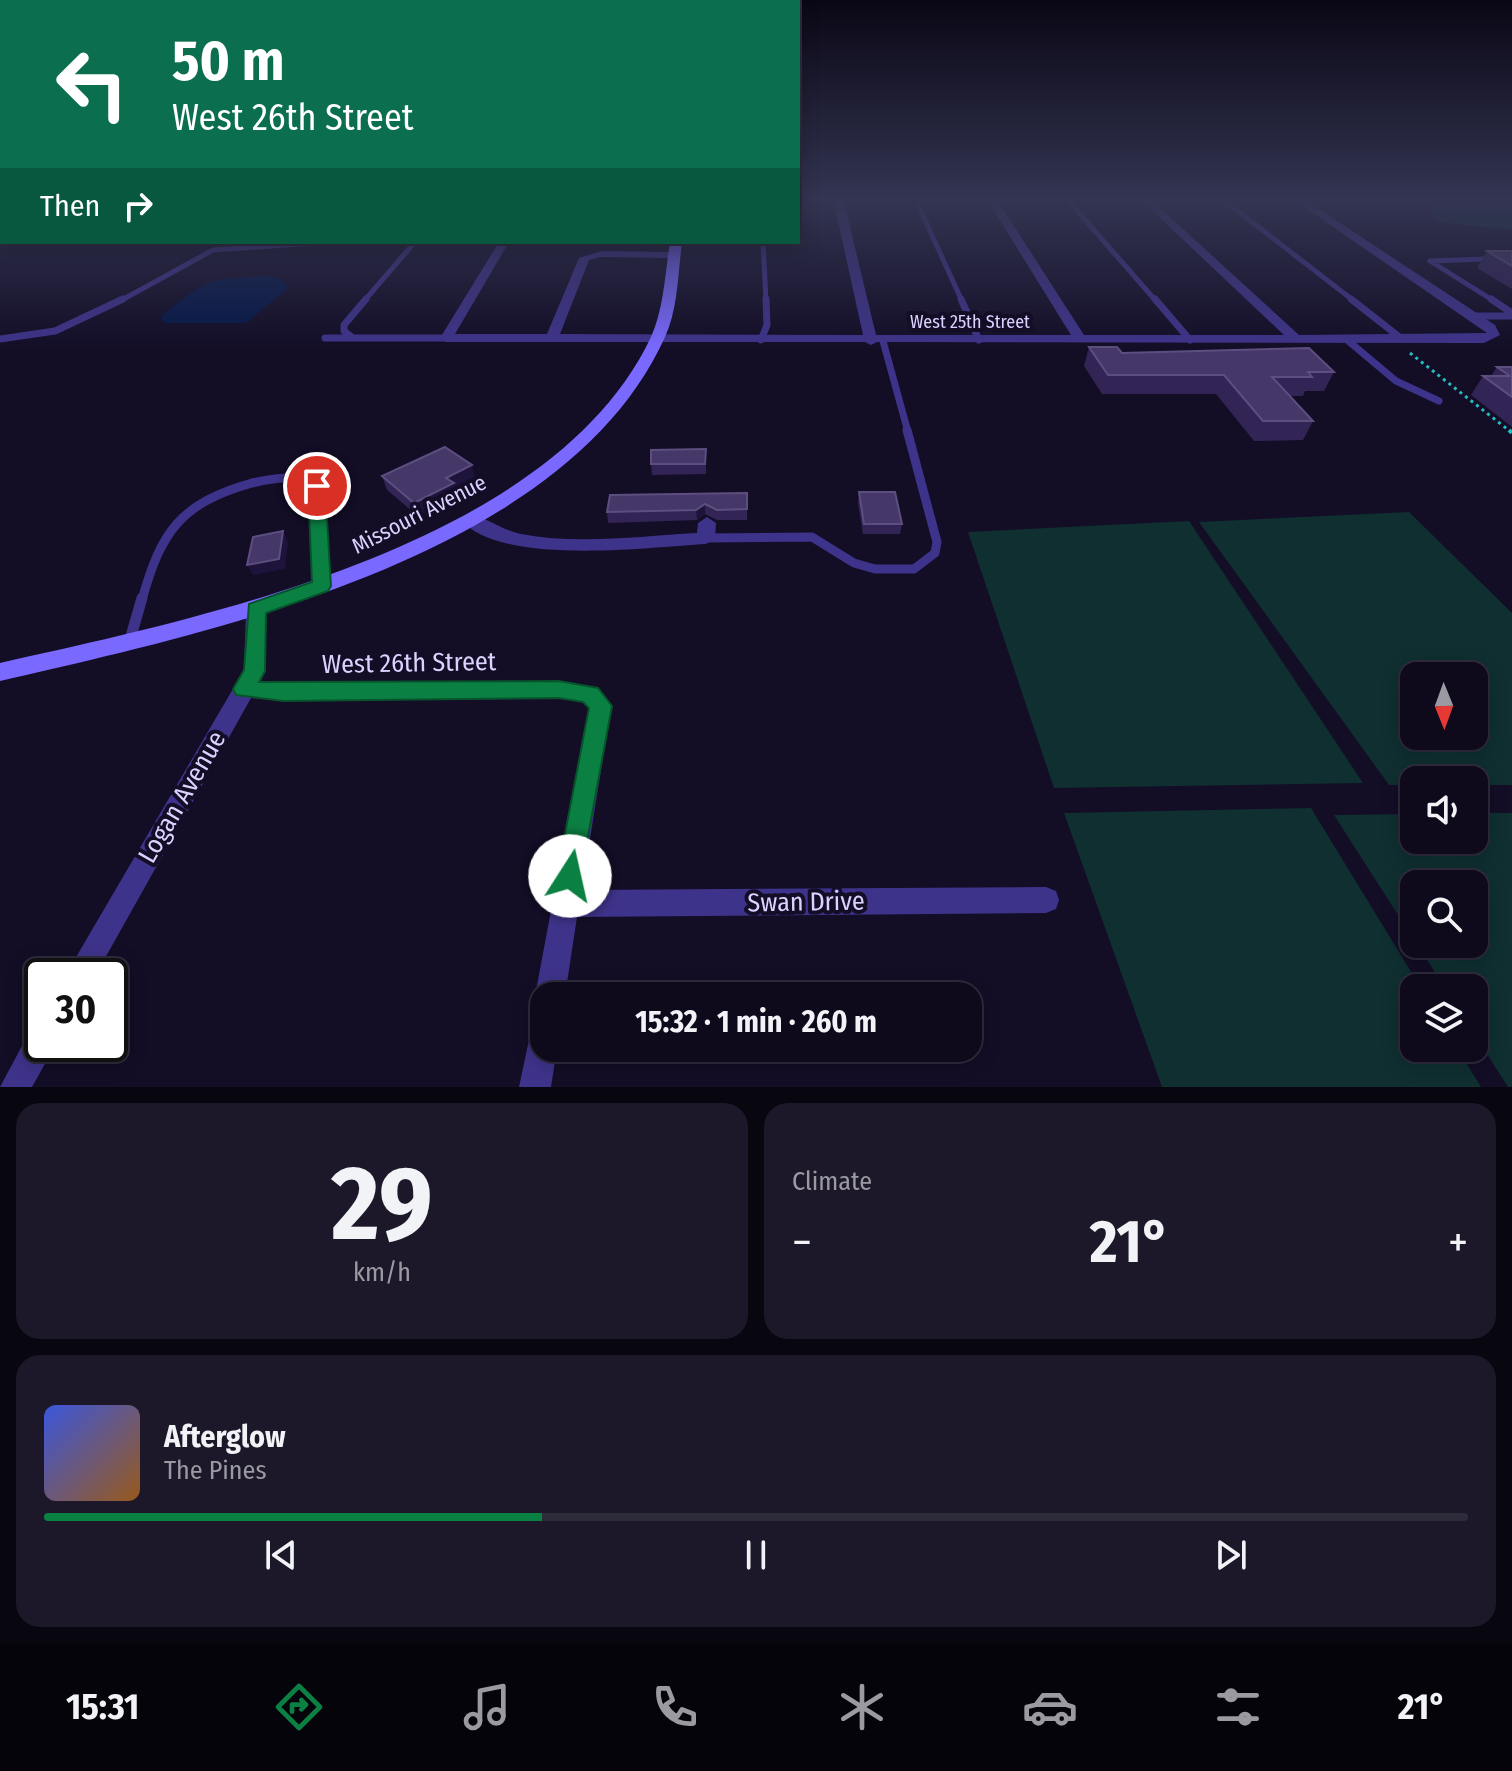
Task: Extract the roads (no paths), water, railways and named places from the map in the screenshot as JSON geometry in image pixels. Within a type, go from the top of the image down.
[{"type":"street","points":[[446,338],[500,249]]},
{"type":"street","points":[[552,338],[584,258],[675,249]]},
{"type":"street","name":"Missouri Avenue","points":[[0,672],[129,643],[256,609],[372,567],[469,519],[518,490],[581,442],[626,391],[657,339],[675,249]]},
{"type":"street","points":[[852,249],[877,341]]},
{"type":"street","points":[[1023,249],[1081,340]]},
{"type":"street","points":[[1199,249],[1296,339]]},
{"type":"street","points":[[1373,249],[1474,316]]},
{"type":"street","name":"West 25th Street","points":[[446,338],[877,341],[1484,339],[1494,335],[1491,328],[1474,316]]},
{"type":"street","points":[[469,519],[499,536],[541,544],[707,531]]},
{"type":"street","name":"Logan Avenue","points":[[89,958],[255,671],[256,609]]},
{"type":"street","name":"West 26th Street","points":[[244,689],[283,692],[575,690],[590,694],[600,706],[565,904]]},
{"type":"street","name":"Swan Drive","points":[[565,904],[1046,900]]},
{"type":"street","points":[[552,982],[565,904]]},
{"type":"street","points":[[15,1087],[29,1062]]},
{"type":"street","points":[[535,1087],[539,1062]]},
{"type":"lane","points":[[0,339],[36,337],[83,323],[143,286],[212,250],[231,249]]},
{"type":"lane","points":[[353,338],[347,336],[344,325],[409,249]]},
{"type":"lane","points":[[761,340],[767,325],[763,249]]},
{"type":"lane","points":[[938,249],[979,340]]},
{"type":"lane","points":[[1110,249],[1190,340]]},
{"type":"lane","points":[[1285,249],[1398,339]]},
{"type":"lane","points":[[1512,258],[1430,261],[1512,314]]},
{"type":"lane","points":[[1474,316],[1512,314]]},
{"type":"lane","points":[[325,338],[446,338]]},
{"type":"lane","points":[[1346,339],[1406,388],[1439,401]]},
{"type":"lane","points":[[707,531],[812,537],[854,563],[875,569],[914,569],[935,553],[937,542],[877,341]]},
{"type":"lane","points":[[129,643],[160,546],[171,526],[186,508],[221,489],[294,477],[317,486],[321,586]]},
{"type":"water","points":[[269,276],[283,280],[288,288],[246,323],[164,323],[161,316],[189,294],[210,283]]}]
